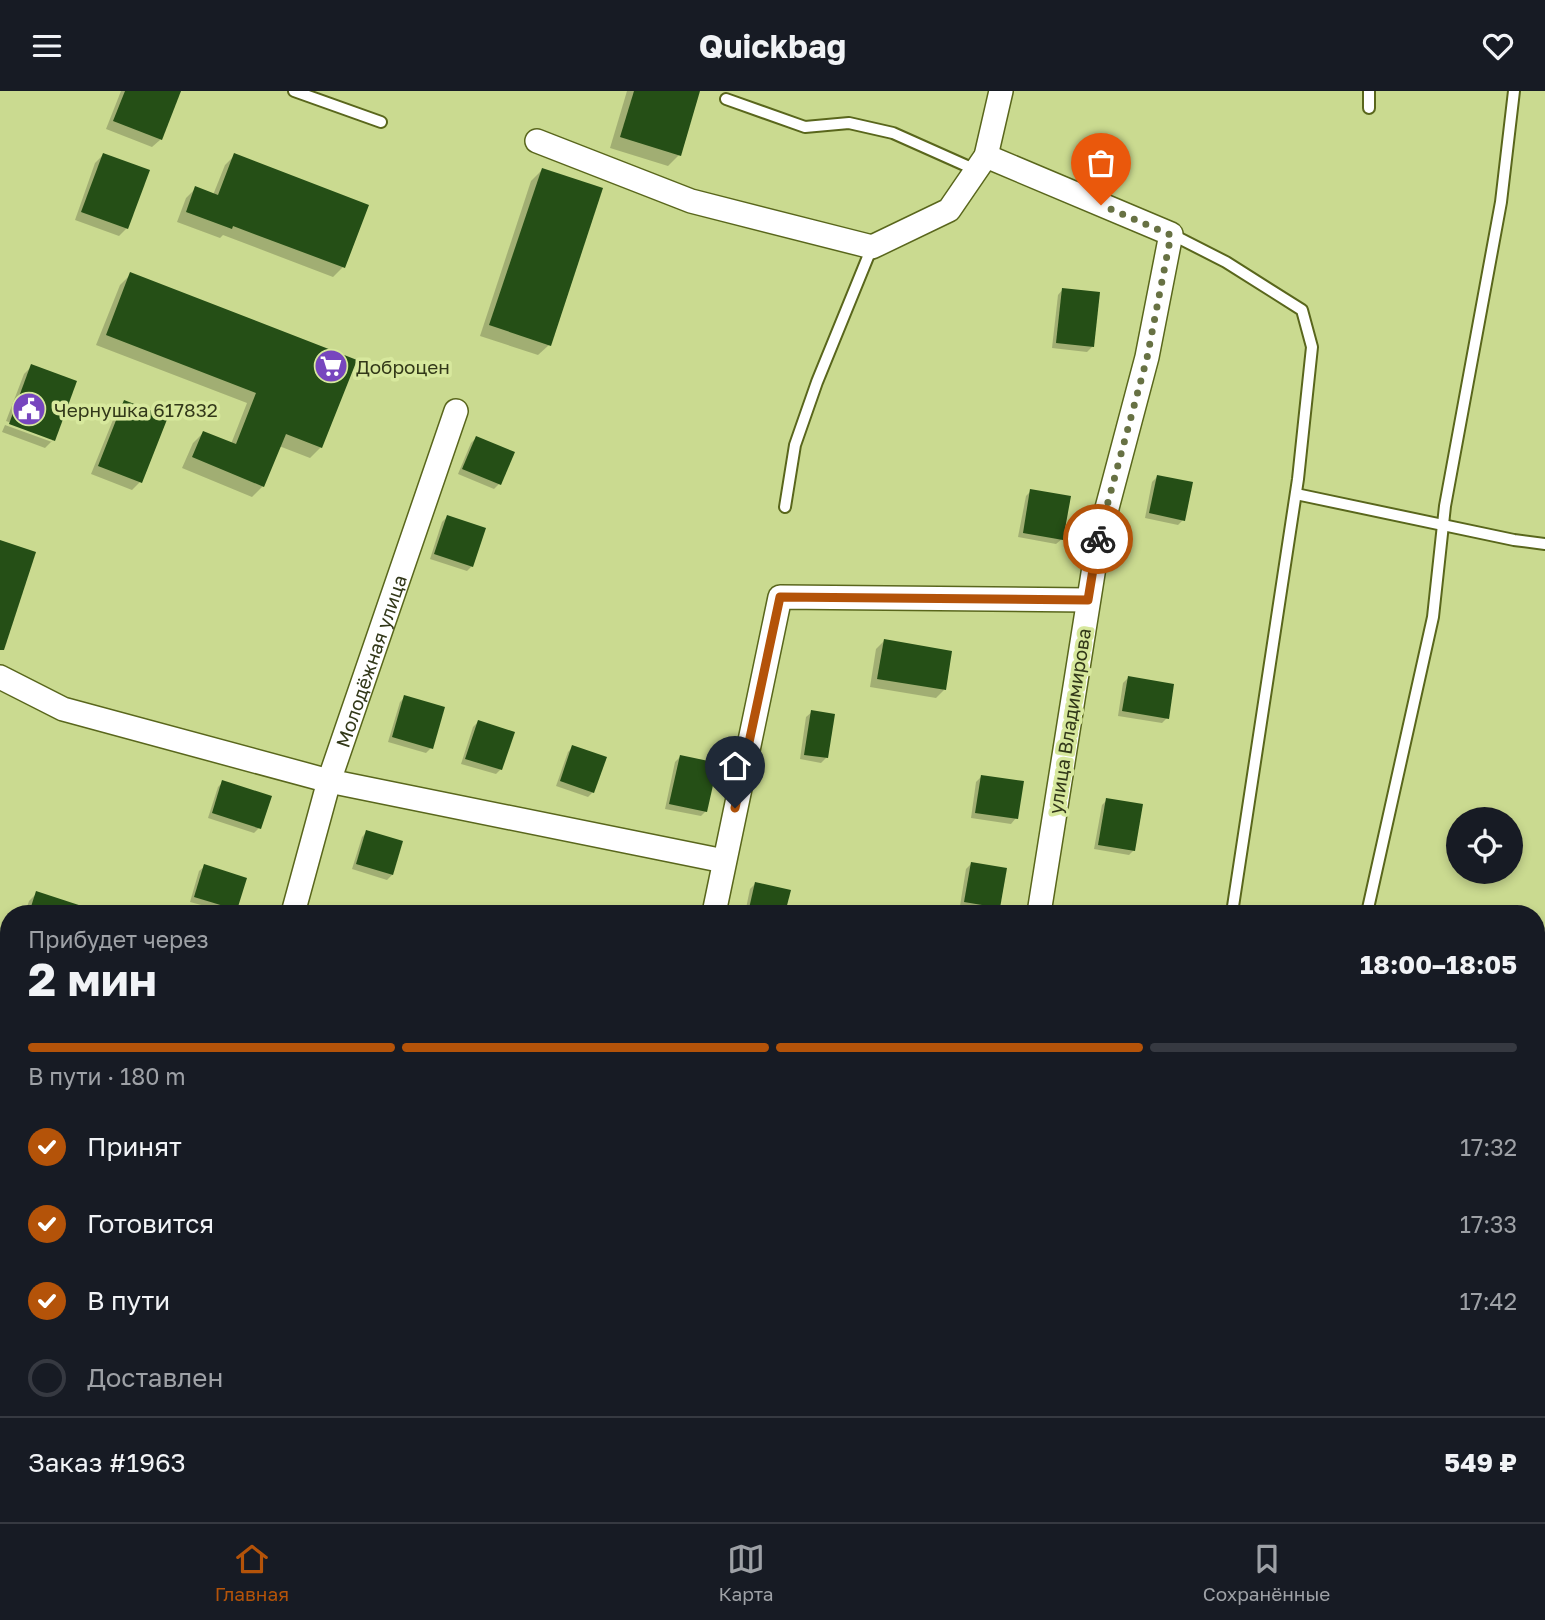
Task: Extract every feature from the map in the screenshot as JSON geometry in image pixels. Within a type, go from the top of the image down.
[{"type":"street","points":[[537,141],[691,201],[872,247],[949,210],[981,163],[1002,91]]},
{"type":"street","points":[[981,163],[1171,235]]},
{"type":"street","name":"улица Владимирова","points":[[1040,905],[1098,542],[1147,358],[1171,235]]},
{"type":"street","name":"Молодёжная улица","points":[[295,905],[329,781],[456,411]]},
{"type":"street","points":[[716,905],[780,597],[1088,600]]},
{"type":"street","points":[[0,677],[63,709],[329,781],[724,861]]},
{"type":"lane","points":[[293,91],[382,122]]},
{"type":"lane","points":[[1369,108],[1370,91]]},
{"type":"lane","points":[[1369,905],[1433,617],[1443,524],[1501,202],[1514,91]]},
{"type":"lane","points":[[726,99],[805,127],[849,124],[893,133],[981,163]]},
{"type":"lane","points":[[1171,235],[1226,261],[1302,310],[1312,347],[1296,494],[1233,905]]},
{"type":"lane","points":[[785,507],[795,445],[817,382],[872,247]]},
{"type":"lane","points":[[1296,494],[1514,540],[1545,544]]},
{"type":"building","points":[[125,91],[181,91],[162,140],[113,121]]},
{"type":"building","points":[[634,91],[700,91],[681,156],[620,137]]},
{"type":"building","points":[[103,153],[150,170],[128,229],[81,212]]},
{"type":"building","points":[[234,153],[369,205],[345,268],[233,226],[232,229],[186,212],[195,186],[218,195]]},
{"type":"building","points":[[542,168],[603,188],[551,346],[489,325]]},
{"type":"building","points":[[130,272],[357,360],[322,448],[286,434],[264,487],[192,457],[203,431],[236,444],[256,393],[106,335]]},
{"type":"building","points":[[1062,288],[1100,292],[1094,347],[1056,343]]},
{"type":"building","points":[[31,364],[77,381],[55,441],[9,424]]},
{"type":"building","points":[[124,400],[168,417],[142,483],[98,466]]},
{"type":"building","points":[[476,436],[515,452],[501,485],[462,469]]},
{"type":"building","points":[[1157,475],[1193,482],[1185,521],[1149,513]]},
{"type":"building","points":[[1030,489],[1071,496],[1063,540],[1023,533]]},
{"type":"building","points":[[447,515],[486,528],[473,567],[434,554]]},
{"type":"building","points":[[0,540],[36,552],[4,650],[0,650]]},
{"type":"building","points":[[884,639],[952,651],[946,690],[877,679]]},
{"type":"building","points":[[1128,676],[1174,684],[1169,719],[1122,711]]},
{"type":"building","points":[[404,695],[445,707],[433,749],[392,737]]},
{"type":"building","points":[[811,710],[835,714],[828,758],[804,755]]},
{"type":"building","points":[[478,720],[515,732],[502,770],[465,759]]},
{"type":"building","points":[[572,745],[607,757],[594,793],[560,781]]},
{"type":"building","points":[[680,755],[718,763],[707,812],[669,804]]},
{"type":"building","points":[[981,775],[1024,781],[1018,819],[975,813]]},
{"type":"building","points":[[222,780],[272,796],[261,829],[212,813]]},
{"type":"building","points":[[1106,798],[1143,804],[1135,851],[1098,845]]},
{"type":"building","points":[[366,830],[403,841],[393,875],[356,864]]},
{"type":"building","points":[[971,862],[1007,868],[1001,905],[964,902]]},
{"type":"building","points":[[204,864],[247,878],[239,905],[220,905],[194,897]]},
{"type":"building","points":[[755,882],[791,890],[787,905],[750,905]]},
{"type":"building","points":[[36,891],[79,905],[32,905]]},
{"type":"way so far","points":[[1098,539],[1147,358],[1171,235],[1101,205]]},
{"type":"place","name":"Доброцен","points":[[331,366]]},
{"type":"place","name":"Чернушка 617832","points":[[29,409]]},
{"type":"route","points":[[735,808],[780,597],[1088,600],[1098,539]]}]
